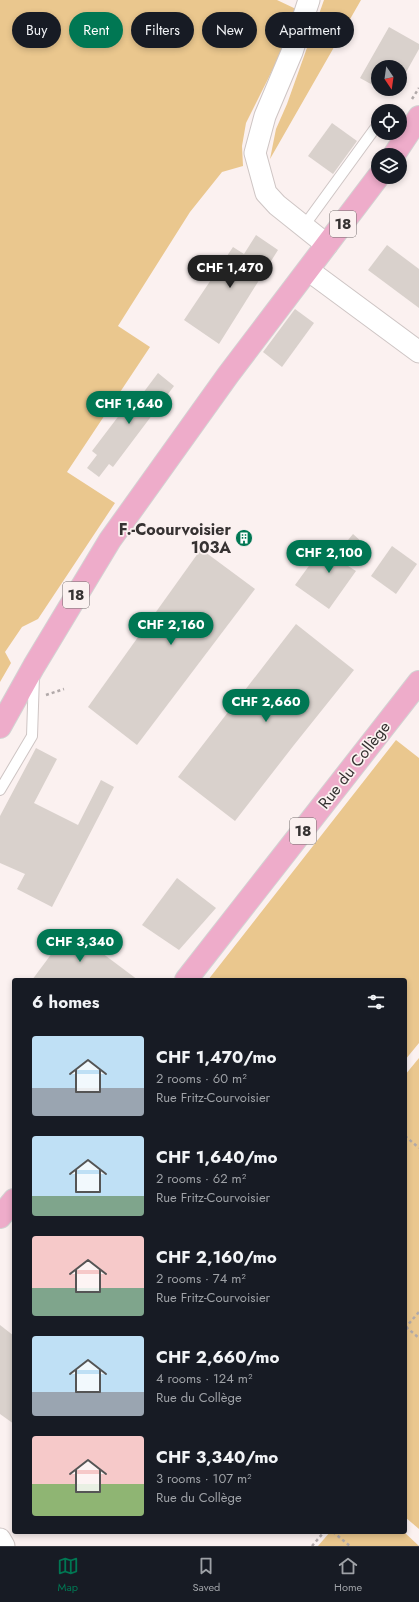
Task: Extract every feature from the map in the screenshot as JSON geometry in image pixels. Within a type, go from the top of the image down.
[{"type":"main road","points":[[400,148],[416,129]]},
{"type":"main road","name":"18","points":[[0,727],[34,666],[110,540],[198,417],[373,184]]},
{"type":"main road","name":"Rue du Collège","points":[[188,978],[419,682]]},
{"type":"main road","points":[[0,1217],[12,1202]]},
{"type":"street","points":[[309,0],[292,52],[265,116],[255,154],[266,193],[277,205],[327,245]]},
{"type":"street","points":[[308,270],[419,352]]},
{"type":"street","points":[[0,1539],[4,1546]]},
{"type":"lane","points":[[304,226],[371,134]]},
{"type":"lane","points":[[0,790],[32,736],[34,666]]},
{"type":"path","points":[[407,1138],[419,1148]]},
{"type":"path","points":[[407,1325],[419,1312]]},
{"type":"path","points":[[407,1329],[419,1338]]},
{"type":"path","points":[[312,1546],[322,1534]]},
{"type":"path","points":[[336,1534],[350,1546]]},
{"type":"shaded area","points":[[0,0],[277,0],[296,9],[295,12],[265,12],[265,48],[284,48],[246,123],[242,146],[243,166],[222,172],[190,212],[118,326],[150,347],[67,472],[115,503],[38,619],[22,627],[5,652],[11,663],[0,682]]},
{"type":"shaded area","points":[[324,0],[361,0],[354,12],[320,12]]},
{"type":"shaded area","points":[[307,48],[334,48],[270,159],[276,129],[287,104]]},
{"type":"shaded area","points":[[396,740],[419,758],[419,1043],[407,1058],[407,978],[210,978]]},
{"type":"shaded area","points":[[419,1058],[419,1529],[407,1519],[407,1073]]},
{"type":"shaded area","points":[[328,1534],[406,1534],[419,1546],[318,1546]]},
{"type":"building","points":[[389,27],[419,44],[419,49],[407,70],[407,60],[371,60],[371,84],[360,78]]},
{"type":"building","points":[[332,123],[357,141],[333,174],[308,156]]},
{"type":"building","points":[[256,235],[278,250],[219,344],[184,320],[233,247],[244,254]]},
{"type":"building","points":[[387,245],[419,269],[419,308],[368,270]]},
{"type":"building","points":[[295,309],[314,323],[282,367],[263,352]]},
{"type":"building","points":[[158,373],[174,386],[113,467],[109,464],[99,477],[87,468],[97,455],[92,451],[130,401],[134,405]]},
{"type":"building","points":[[353,534],[363,543],[345,564],[356,571],[329,609],[295,585],[322,548],[335,556]]},
{"type":"building","points":[[392,546],[417,564],[396,594],[371,576]]},
{"type":"building","points":[[201,549],[255,589],[137,745],[88,707]]},
{"type":"building","points":[[296,624],[354,670],[235,821],[178,777]]},
{"type":"building","points":[[36,748],[57,759],[34,803],[78,825],[101,780],[114,787],[52,907],[17,889],[25,874],[0,863],[0,816]]},
{"type":"building","points":[[177,878],[216,908],[179,950],[142,925]]},
{"type":"building","points":[[70,929],[135,978],[33,978]]},
{"type":"building","points":[[0,1325],[12,1334],[12,1423],[0,1414]]},
{"type":"place","name":"F.-Coourvoisier 103A","points":[[244,538]]}]
